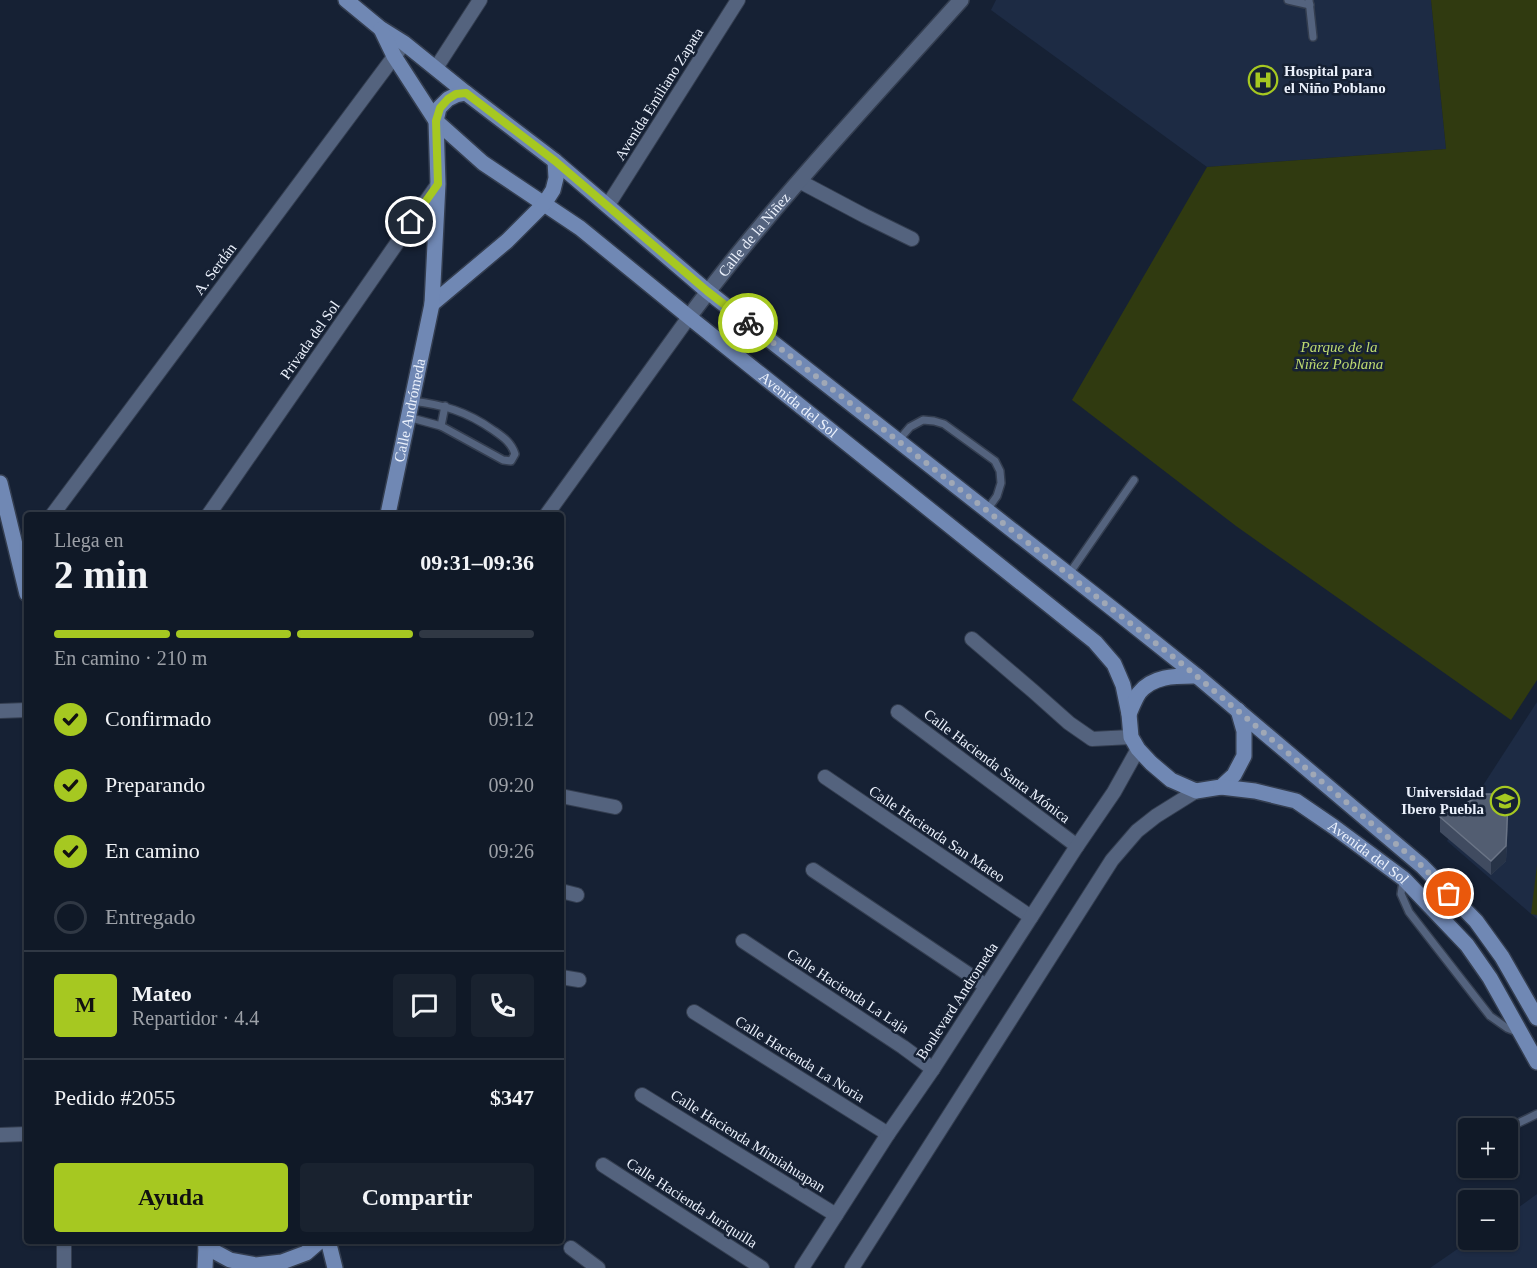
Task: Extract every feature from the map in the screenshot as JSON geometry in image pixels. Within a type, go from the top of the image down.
[{"type":"main road","name":"Avenida del Sol","points":[[346,0],[555,161],[707,291],[1197,676]]},
{"type":"main road","name":"Avenida del Sol","points":[[380,28],[394,56],[436,121],[483,163],[580,228],[1095,642],[1114,664],[1123,686],[1129,714]]},
{"type":"main road","points":[[436,121],[440,108],[448,99],[456,94],[466,93]]},
{"type":"main road","name":"Calle Andrómeda","points":[[388,512],[432,304],[438,184],[436,121]]},
{"type":"main road","points":[[432,304],[507,242],[544,204],[553,190],[556,178],[555,161]]},
{"type":"main road","points":[[0,483],[23,555]]},
{"type":"main road","points":[[1197,676],[1238,710],[1244,731],[1244,756],[1234,775],[1221,787],[1197,791],[1171,780],[1150,763],[1134,743],[1129,714],[1140,692],[1157,679],[1197,676]]},
{"type":"main road","name":"Avenida del Sol","points":[[1238,710],[1422,866],[1476,921],[1502,957],[1537,1018]]},
{"type":"main road","name":"Avenida del Sol","points":[[1221,787],[1255,791],[1296,801],[1404,879],[1467,945],[1490,978],[1537,1062]]},
{"type":"main road","points":[[204,1268],[206,1244],[230,1260],[256,1265],[282,1262],[306,1252],[316,1244]]},
{"type":"main road","points":[[329,1244],[335,1268]]},
{"type":"street","points":[[436,68],[480,0]]},
{"type":"street","name":"Avenida Emiliano Zapata","points":[[608,205],[738,0]]},
{"type":"street","name":"Calle de la Niñez","points":[[549,512],[707,291],[799,180],[961,0]]},
{"type":"street","name":"A. Serdán","points":[[54,512],[404,43]]},
{"type":"street","points":[[799,180],[912,239]]},
{"type":"street","name":"Privada del Sol","points":[[210,512],[438,184]]},
{"type":"street","points":[[972,639],[1069,723],[1092,739],[1134,743]]},
{"type":"street","points":[[0,711],[24,710]]},
{"type":"street","name":"Calle Hacienda Santa Mónica","points":[[898,712],[1077,846]]},
{"type":"street","name":"Boulevard Andromeda","points":[[802,1268],[1114,792],[1134,743]]},
{"type":"street","name":"Calle Hacienda San Mateo","points":[[825,777],[1031,917]]},
{"type":"street","points":[[852,1268],[1112,860],[1137,831],[1156,816],[1197,791]]},
{"type":"street","points":[[564,797],[615,807]]},
{"type":"street","points":[[813,870],[986,986]]},
{"type":"street","points":[[564,892],[577,895]]},
{"type":"street","name":"Calle Hacienda La Laja","points":[[743,941],[933,1069]]},
{"type":"street","points":[[564,978],[579,980]]},
{"type":"street","name":"Calle Hacienda La Noria","points":[[694,1012],[888,1134]]},
{"type":"street","name":"Calle Hacienda Mimiahuapan","points":[[642,1095],[836,1215]]},
{"type":"street","points":[[0,1135],[24,1134]]},
{"type":"street","name":"Calle Hacienda Juriquilla","points":[[603,1165],[762,1268]]},
{"type":"street","points":[[64,1244],[64,1268]]},
{"type":"street","points":[[571,1248],[598,1268]]},
{"type":"lane","points":[[1288,0],[1310,3],[1313,37]]},
{"type":"lane","points":[[408,417],[441,426],[503,460],[511,461],[515,454],[512,446],[504,438],[476,418],[445,406],[412,401]]},
{"type":"lane","points":[[441,426],[445,406]]},
{"type":"lane","points":[[898,441],[910,427],[923,420],[934,420],[944,424],[995,461],[1000,471],[1001,483],[997,496],[987,510]]},
{"type":"lane","points":[[1069,574],[1134,480]]},
{"type":"lane","points":[[1404,879],[1401,894],[1408,912],[1490,1016],[1507,1028],[1521,1034]]},
{"type":"lane","points":[[1518,1123],[1537,1114]]},
{"type":"shaded area","name":"Hospital para el Niño Poblano","points":[[996,0],[1431,0],[1446,149],[1207,167],[991,10]]},
{"type":"shaded area","name":"Universidad Ibero Puebla","points":[[1537,702],[1537,919],[1447,841]]},
{"type":"shaded area","points":[[1537,1194],[1537,1268],[1430,1268],[1458,1249],[1518,1250],[1518,1208]]},
{"type":"green space","name":"Parque de la Niñez Poblana","points":[[1431,0],[1537,0],[1537,680],[1511,720],[1236,526],[1072,400],[1207,167],[1446,149]]},
{"type":"green space","points":[[1537,865],[1537,915],[1531,914]]},
{"type":"building","points":[[1483,794],[1499,794],[1499,802],[1508,802],[1506,846],[1491,861],[1440,817]]},
{"type":"way so far","points":[[748,323],[1211,687],[1422,866],[1449,894]]},
{"type":"place","name":"Hospital para el Niño Poblano","points":[[1263,80]]},
{"type":"place","name":"Universidad Ibero Puebla","points":[[1505,801]]},
{"type":"route","points":[[411,222],[438,184],[436,121],[440,108],[456,94],[466,93],[555,161],[707,291],[748,323]]}]
